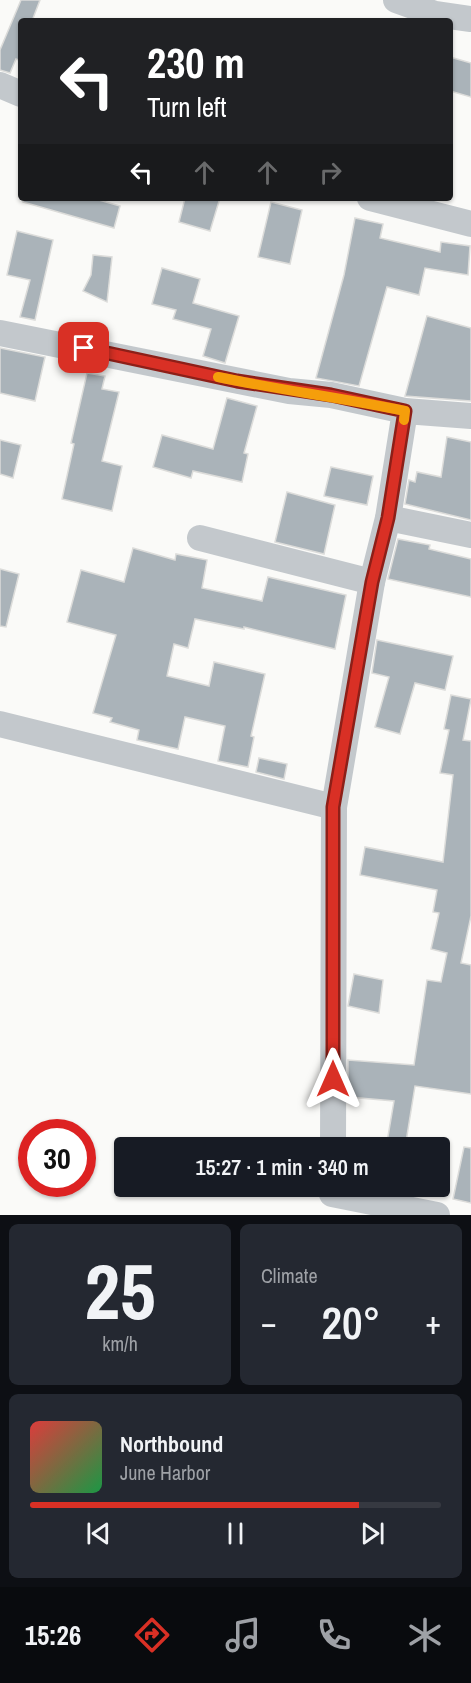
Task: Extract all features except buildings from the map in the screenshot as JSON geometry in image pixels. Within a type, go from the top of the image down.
[{"type":"street","points":[[396,0],[435,14],[471,19]]},
{"type":"street","points":[[0,85],[18,93]]},
{"type":"street","points":[[382,201],[471,224]]},
{"type":"street","points":[[0,333],[105,352],[237,381],[331,395],[405,411],[471,416]]},
{"type":"street","points":[[333,1137],[333,807],[372,582],[388,518],[405,411]]},
{"type":"street","points":[[388,518],[471,535]]},
{"type":"street","points":[[200,538],[372,582]]},
{"type":"street","points":[[0,724],[333,807]]},
{"type":"street","points":[[331,1198],[437,1215]]},
{"type":"slow traffic","points":[[218,377],[289,391],[331,395],[405,411],[404,420]]},
{"type":"route","points":[[84,348],[237,381],[289,391],[331,395],[405,411],[388,518],[372,582],[333,807],[333,1079]]}]
